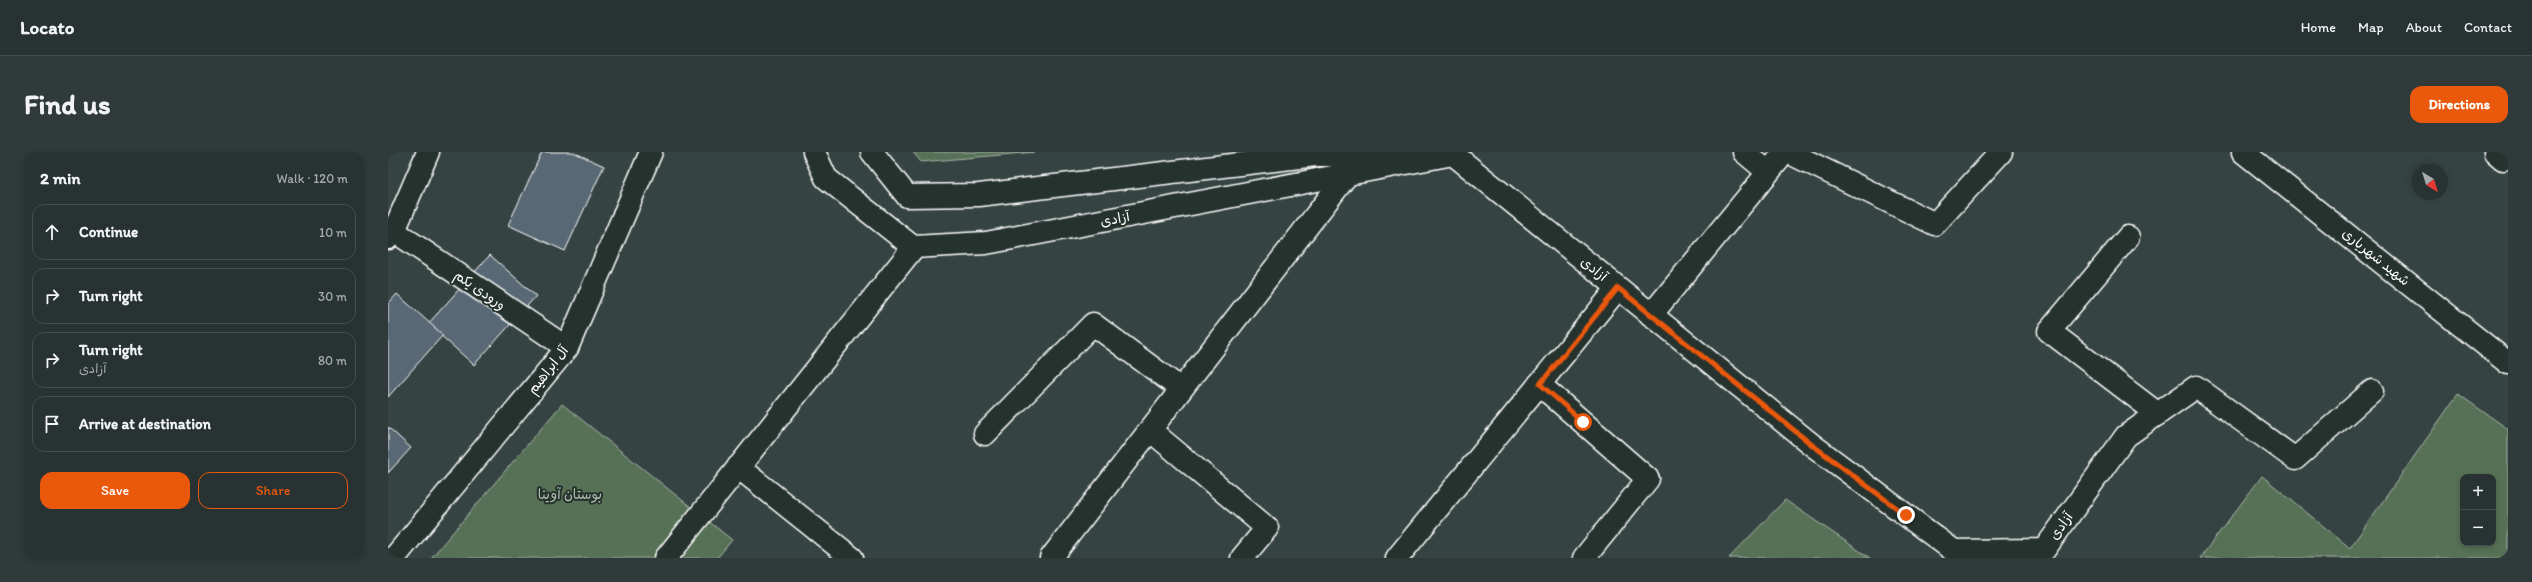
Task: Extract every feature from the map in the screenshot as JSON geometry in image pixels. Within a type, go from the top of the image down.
[{"type":"street","points":[[391,234],[428,152]]},
{"type":"street","name":"آل ابراهیم","points":[[394,558],[567,348],[651,152]]},
{"type":"street","points":[[666,558],[914,246],[826,178],[814,152]]},
{"type":"street","points":[[872,152],[907,196],[979,195],[1316,155],[1449,153]]},
{"type":"street","points":[[1744,152],[1768,172]]},
{"type":"street","points":[[1651,315],[1785,152]]},
{"type":"street","points":[[1788,152],[1935,224],[2001,152]]},
{"type":"street","name":"شهید شهریاری","points":[[2243,152],[2508,363]]},
{"type":"street","points":[[2495,152],[2503,159],[2508,153]]},
{"type":"street","name":"آزادی","points":[[914,246],[986,243],[1347,175],[1449,153],[1811,444],[1954,551],[2050,554],[2126,436],[2196,387],[2295,459],[2372,390]]},
{"type":"street","points":[[1050,558],[1347,175]]},
{"type":"street","name":"ورودی یکم","points":[[391,234],[567,348]]},
{"type":"street","points":[[2128,237],[2048,331],[2158,414]]},
{"type":"street","points":[[1397,558],[1618,288]]},
{"type":"street","points":[[985,434],[1093,324],[1181,390]]},
{"type":"street","points":[[1540,384],[1648,479],[1584,558]]},
{"type":"street","points":[[1150,430],[1266,528],[1242,558]]},
{"type":"street","points":[[738,467],[852,558]]},
{"type":"green space","points":[[913,152],[1035,152],[921,162]]},
{"type":"green space","points":[[2458,394],[2508,429],[2508,558],[2200,558],[2262,476],[2350,548]]},
{"type":"green space","name":"بوستان آوینا","points":[[562,404],[732,540],[717,558],[431,558]]},
{"type":"green space","points":[[1785,500],[1870,558],[1729,558]]},
{"type":"building","points":[[542,152],[573,152],[604,166],[565,251],[508,225]]},
{"type":"building","points":[[490,255],[536,296],[474,365],[428,324]]},
{"type":"building","points":[[397,294],[443,335],[388,397],[388,304]]},
{"type":"building","points":[[388,427],[411,448],[388,473]]},
{"type":"route","points":[[1583,422],[1540,384],[1618,288],[1811,444],[1906,515]]}]
